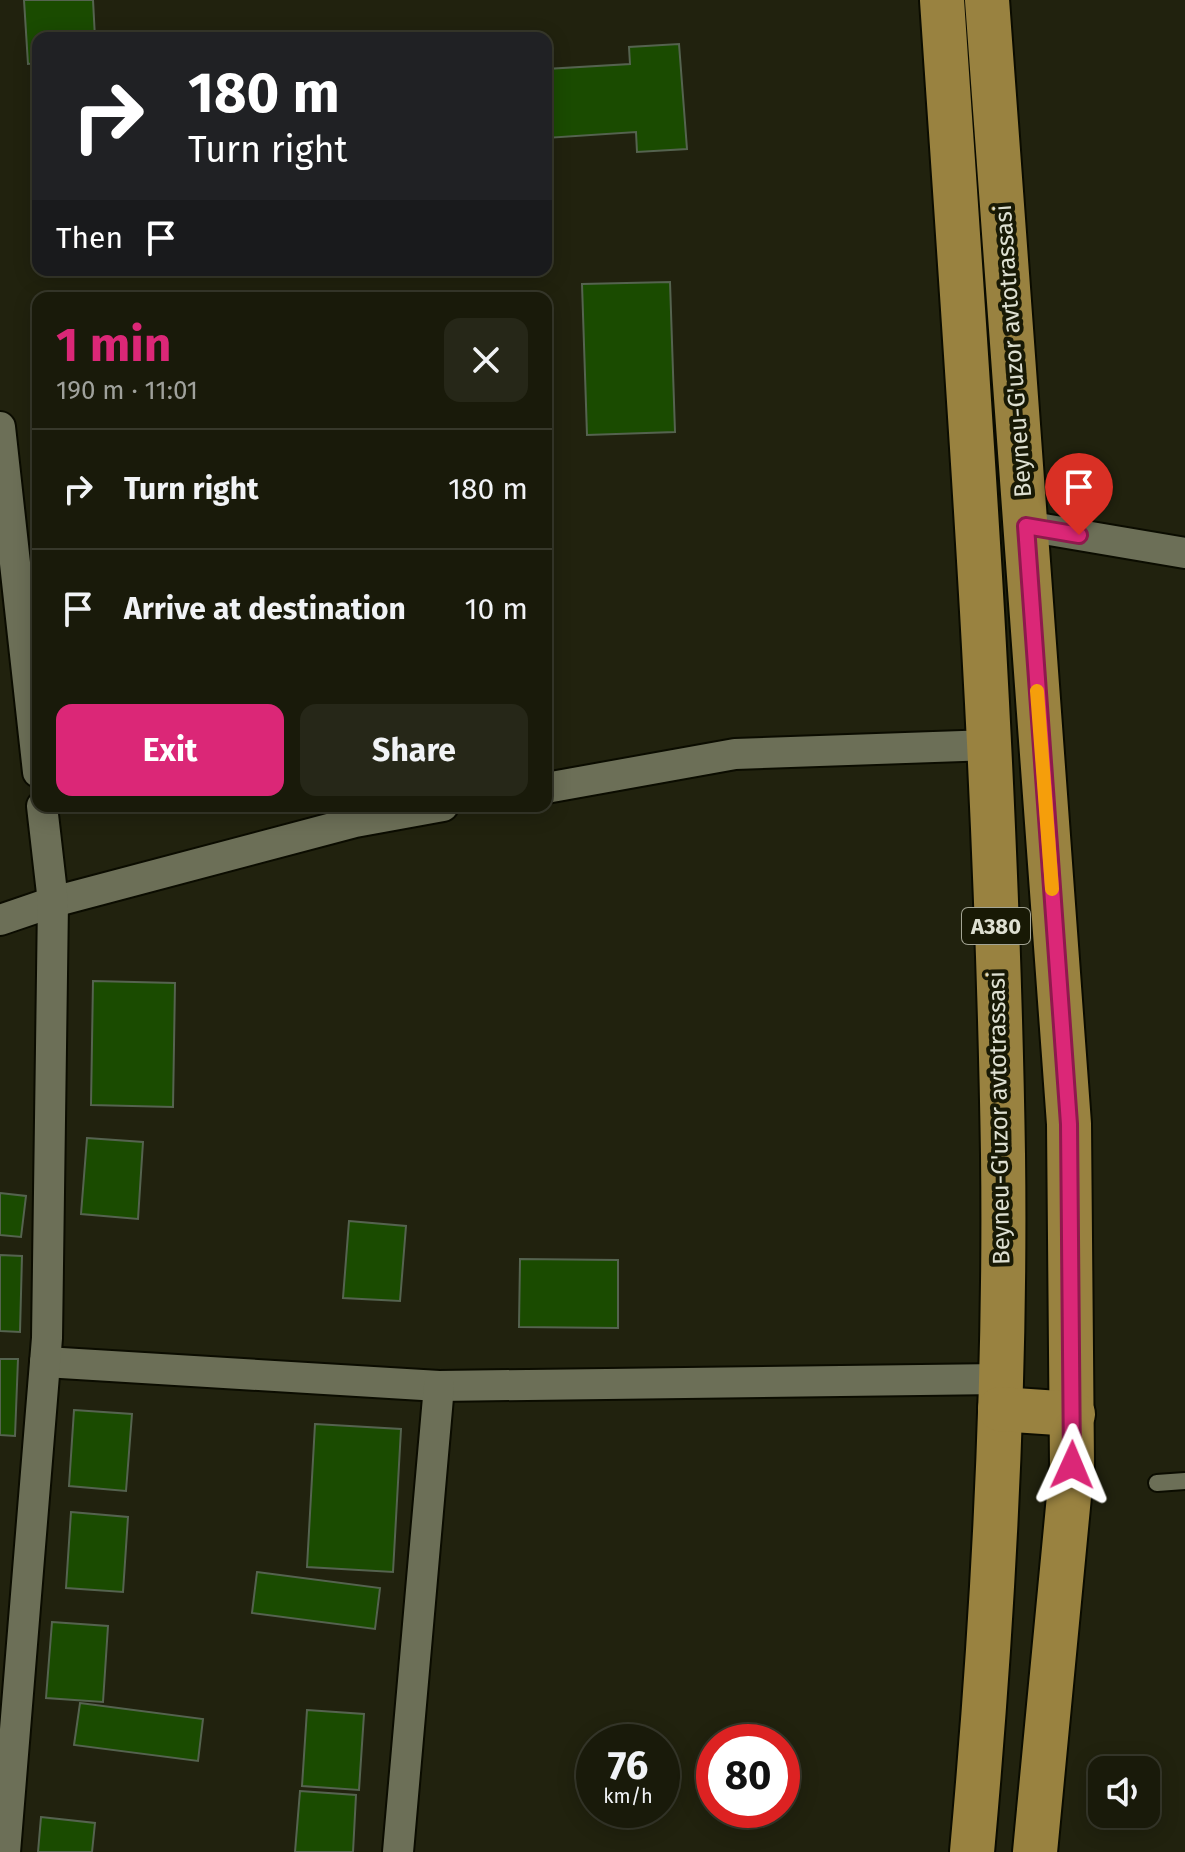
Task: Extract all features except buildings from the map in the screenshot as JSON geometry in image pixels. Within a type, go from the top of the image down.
[{"type":"highway","name":"Beyneu-G'uzor avtotrassasi","points":[[942,0],[991,745],[1003,1158],[1000,1394],[983,1733],[972,1852]]},
{"type":"highway","name":"Beyneu-G'uzor avtotrassasi","points":[[987,0],[1069,1124],[1072,1465],[1035,1852]]},
{"type":"highway","points":[[1000,1394],[1073,1414]]},
{"type":"street","points":[[0,427],[2,468],[32,721]]},
{"type":"street","points":[[1026,526],[1185,553]]},
{"type":"street","points":[[552,787],[735,754],[991,745]]},
{"type":"street","points":[[5,1852],[45,1362],[53,902],[43,812]]},
{"type":"street","points":[[0,920],[53,902],[355,822],[410,812]]},
{"type":"street","points":[[45,1362],[439,1386],[1000,1394]]},
{"type":"street","points":[[398,1852],[439,1386]]},
{"type":"lane","points":[[1157,1483],[1185,1481]]},
{"type":"slow traffic","points":[[1037,691],[1052,889]]},
{"type":"route","points":[[1072,1465],[1069,1124],[1026,526],[1079,535]]}]
